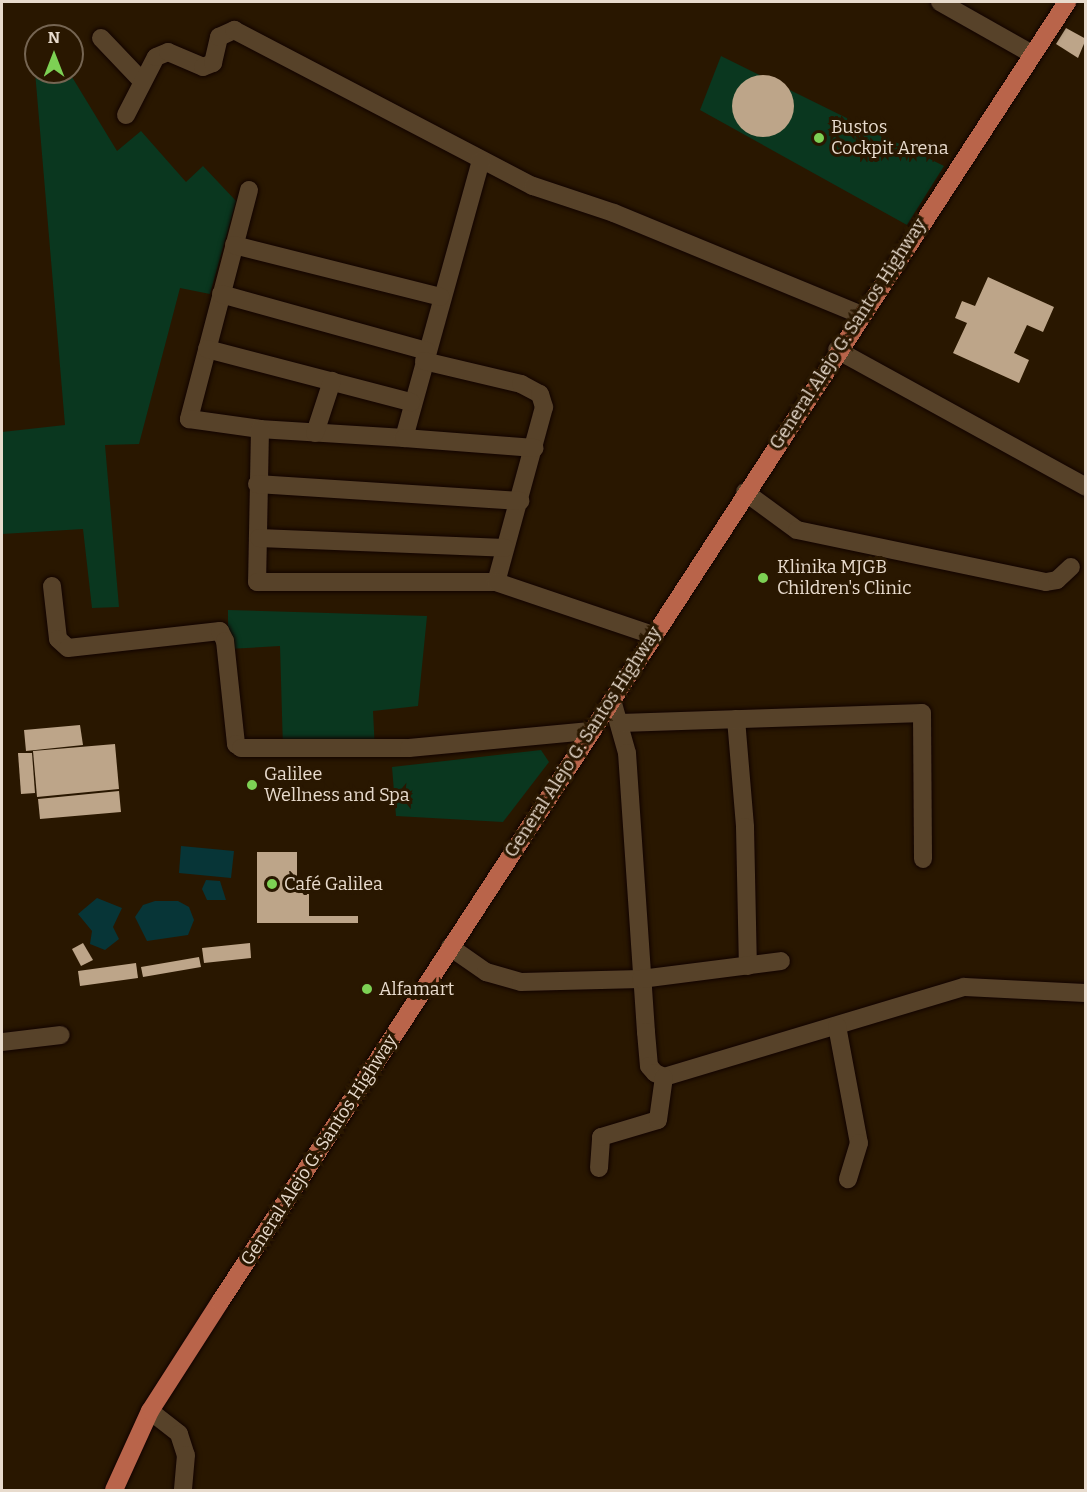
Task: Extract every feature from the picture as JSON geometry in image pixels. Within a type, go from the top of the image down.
[{"type":"main road","name":"General Alejo G. Santos Highway","points":[[114,1491],[150,1411],[612,700],[859,314],[1030,53],[1067,2]]},
{"type":"street","points":[[940,2],[1030,53]]},
{"type":"street","points":[[126,115],[141,80],[156,57],[168,52],[203,67],[213,63],[219,37],[234,30],[481,161],[533,186],[614,213],[859,314]]},
{"type":"street","points":[[101,38],[141,80]]},
{"type":"street","points":[[404,438],[411,402],[481,161]]},
{"type":"street","points":[[249,190],[189,419],[260,429],[535,448]]},
{"type":"street","points":[[234,245],[441,297]]},
{"type":"street","points":[[221,294],[521,384],[540,394],[544,407],[535,448],[496,582]]},
{"type":"street","points":[[207,349],[411,402]]},
{"type":"street","points":[[837,350],[1086,487]]},
{"type":"street","points":[[315,433],[332,381]]},
{"type":"street","points":[[260,429],[257,484],[259,538],[257,582],[496,582],[653,635]]},
{"type":"street","points":[[257,484],[520,501]]},
{"type":"street","points":[[746,492],[797,530],[1046,582],[1057,580],[1071,567]]},
{"type":"street","points":[[259,538],[505,548]]},
{"type":"street","points":[[52,586],[58,639],[68,648],[220,631],[225,641],[236,744],[241,748],[409,748],[590,731]]},
{"type":"street","points":[[612,700],[622,723],[638,857],[641,979],[649,1066],[664,1077]]},
{"type":"street","points":[[622,723],[922,713],[923,859]]},
{"type":"street","points":[[735,719],[746,827],[748,966]]},
{"type":"street","points":[[450,947],[486,972],[521,982],[641,979],[781,961]]},
{"type":"street","points":[[664,1077],[964,987],[1086,993]]},
{"type":"street","points":[[837,1026],[859,1143],[848,1179]]},
{"type":"street","points":[[2,1042],[61,1035]]},
{"type":"street","points":[[599,1168],[601,1137],[658,1120],[664,1077]]},
{"type":"street","points":[[150,1411],[179,1434],[186,1455],[183,1491]]},
{"type":"green space","name":"Bustos Cockpit Arena","points":[[721,56],[944,166],[907,225],[700,110]]},
{"type":"green space","points":[[36,84],[76,84],[117,151],[141,131],[186,182],[203,166],[236,201],[210,294],[180,288],[139,444],[105,445],[119,607],[92,608],[83,529],[2,534],[2,432],[65,425]]},
{"type":"green space","points":[[228,610],[427,616],[418,706],[373,711],[375,751],[283,749],[280,646],[228,649]]},
{"type":"green space","points":[[541,750],[549,762],[503,822],[396,816],[392,767]]},
{"type":"water","points":[[181,846],[234,851],[231,878],[179,873]]},
{"type":"water","points":[[206,880],[220,881],[226,900],[207,900],[202,889]]},
{"type":"water","points":[[97,898],[122,908],[113,927],[119,939],[105,950],[90,944],[92,931],[78,914]]},
{"type":"water","points":[[155,901],[178,901],[189,907],[194,920],[188,935],[147,941],[135,917],[143,905]]},
{"type":"building","points":[[1066,28],[1086,39],[1078,58],[1056,44]]},
{"type":"building","name":"Bustos Cockpit Arena","points":[[757,75],[769,75],[785,84],[792,94],[794,106],[792,118],[785,128],[769,137],[757,137],[746,132],[737,123],[732,112],[732,100],[737,89],[746,80]]},
{"type":"building","points":[[988,277],[1054,307],[1043,332],[1027,325],[1014,353],[1029,360],[1019,383],[953,353],[967,323],[955,318],[962,301],[975,306]]},
{"type":"building","points":[[80,725],[83,745],[26,751],[24,730]]},
{"type":"building","points":[[115,744],[119,789],[37,797],[33,751]]},
{"type":"building","points":[[18,753],[32,753],[35,793],[21,794]]},
{"type":"building","points":[[119,791],[121,812],[40,819],[38,799]]},
{"type":"building","name":"Café Galilea","points":[[257,852],[297,852],[297,876],[286,876],[286,892],[309,892],[309,916],[358,916],[358,923],[257,923]]},
{"type":"building","points":[[83,943],[93,960],[81,966],[72,949]]},
{"type":"building","points":[[250,943],[251,958],[204,963],[202,948]]},
{"type":"building","points":[[199,957],[201,967],[143,977],[141,967]]},
{"type":"building","points":[[136,963],[138,978],[80,986],[78,971]]},
{"type":"place","name":"Bustos Cockpit Arena","points":[[819,138]]},
{"type":"place","name":"Klinika MJGB Children's Clinic","points":[[763,578]]},
{"type":"place","name":"Galilee Wellness and Spa","points":[[252,785]]},
{"type":"place","name":"Café Galilea","points":[[272,884]]},
{"type":"place","name":"Alfamart","points":[[367,989]]}]
